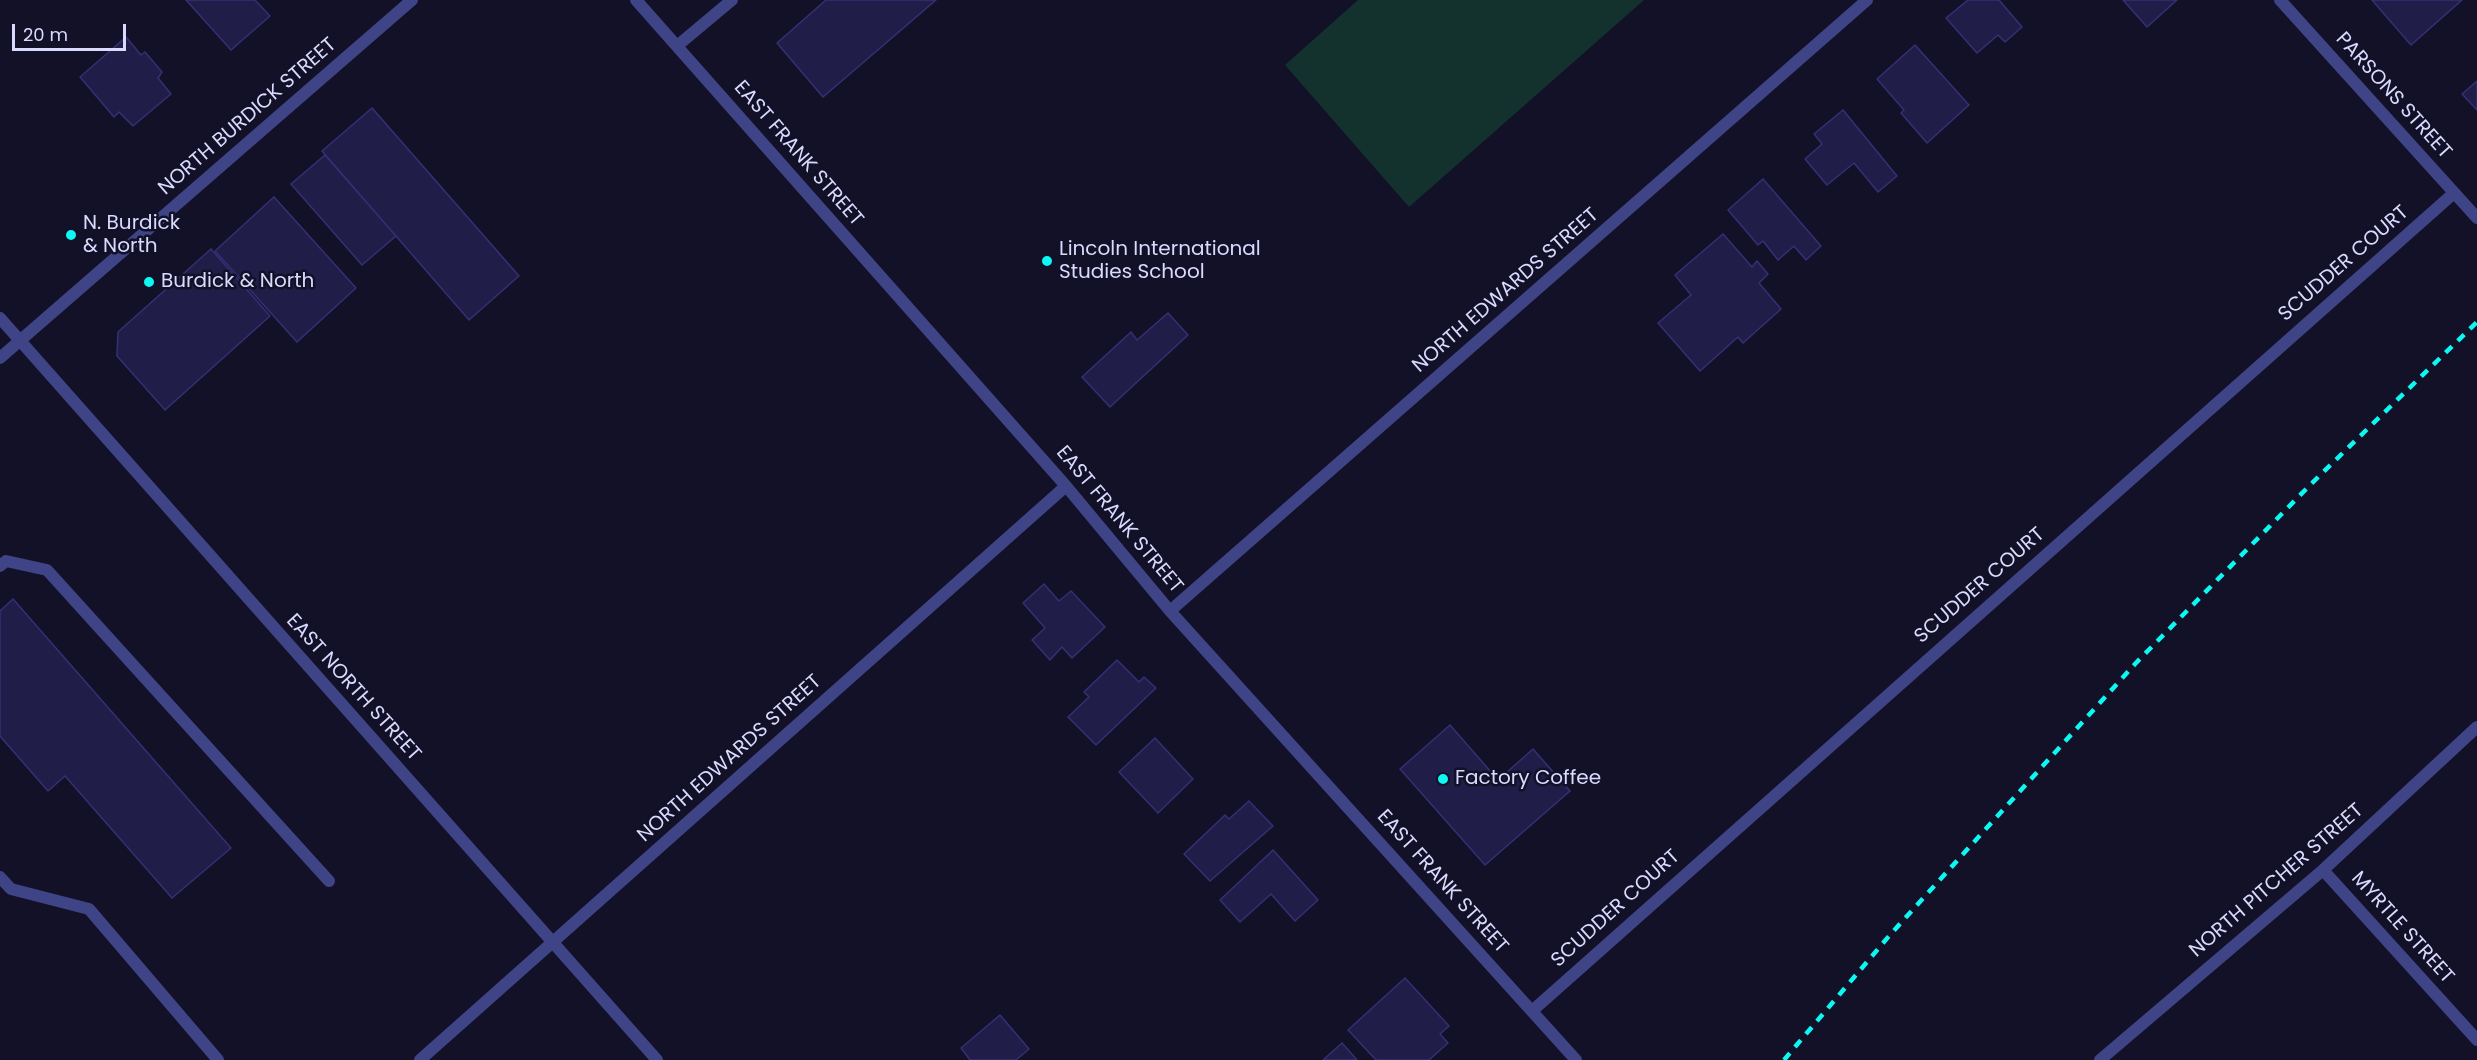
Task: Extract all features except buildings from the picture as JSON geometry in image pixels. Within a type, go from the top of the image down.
[{"type":"street","name":"NORTH BURDICK STREET","points":[[0,358],[412,0]]},
{"type":"street","name":"EAST FRANK STREET","points":[[636,0],[1066,486],[1170,611],[1576,1060]]},
{"type":"street","points":[[677,46],[732,0]]},
{"type":"street","name":"NORTH EDWARDS STREET","points":[[1170,611],[1867,0]]},
{"type":"street","name":"PARSONS STREET","points":[[2280,0],[2477,218]]},
{"type":"street","name":"SCUDDER COURT","points":[[1532,1011],[2454,193]]},
{"type":"street","name":"EAST NORTH STREET","points":[[0,318],[657,1060]]},
{"type":"street","name":"NORTH EDWARDS STREET","points":[[420,1060],[1066,486]]},
{"type":"street","points":[[0,566],[6,561],[47,570],[329,881]]},
{"type":"street","name":"NORTH PITCHER STREET","points":[[2100,1060],[2323,870],[2477,727]]},
{"type":"street","name":"MYRTLE STREET","points":[[2323,870],[2477,1040]]},
{"type":"street","points":[[0,877],[11,889],[89,909],[218,1060]]},
{"type":"green space","points":[[1358,0],[1644,0],[1409,207],[1285,65]]},
{"type":"railway","points":[[1784,1060],[1889,936],[2135,664],[2311,484],[2477,322]]},
{"type":"place","name":"N. Burdick & North","points":[[71,235]]},
{"type":"place","name":"Lincoln International Studies School","points":[[1047,261]]},
{"type":"place","name":"Burdick & North","points":[[149,282]]},
{"type":"place","name":"Factory Coffee","points":[[1443,779]]}]
